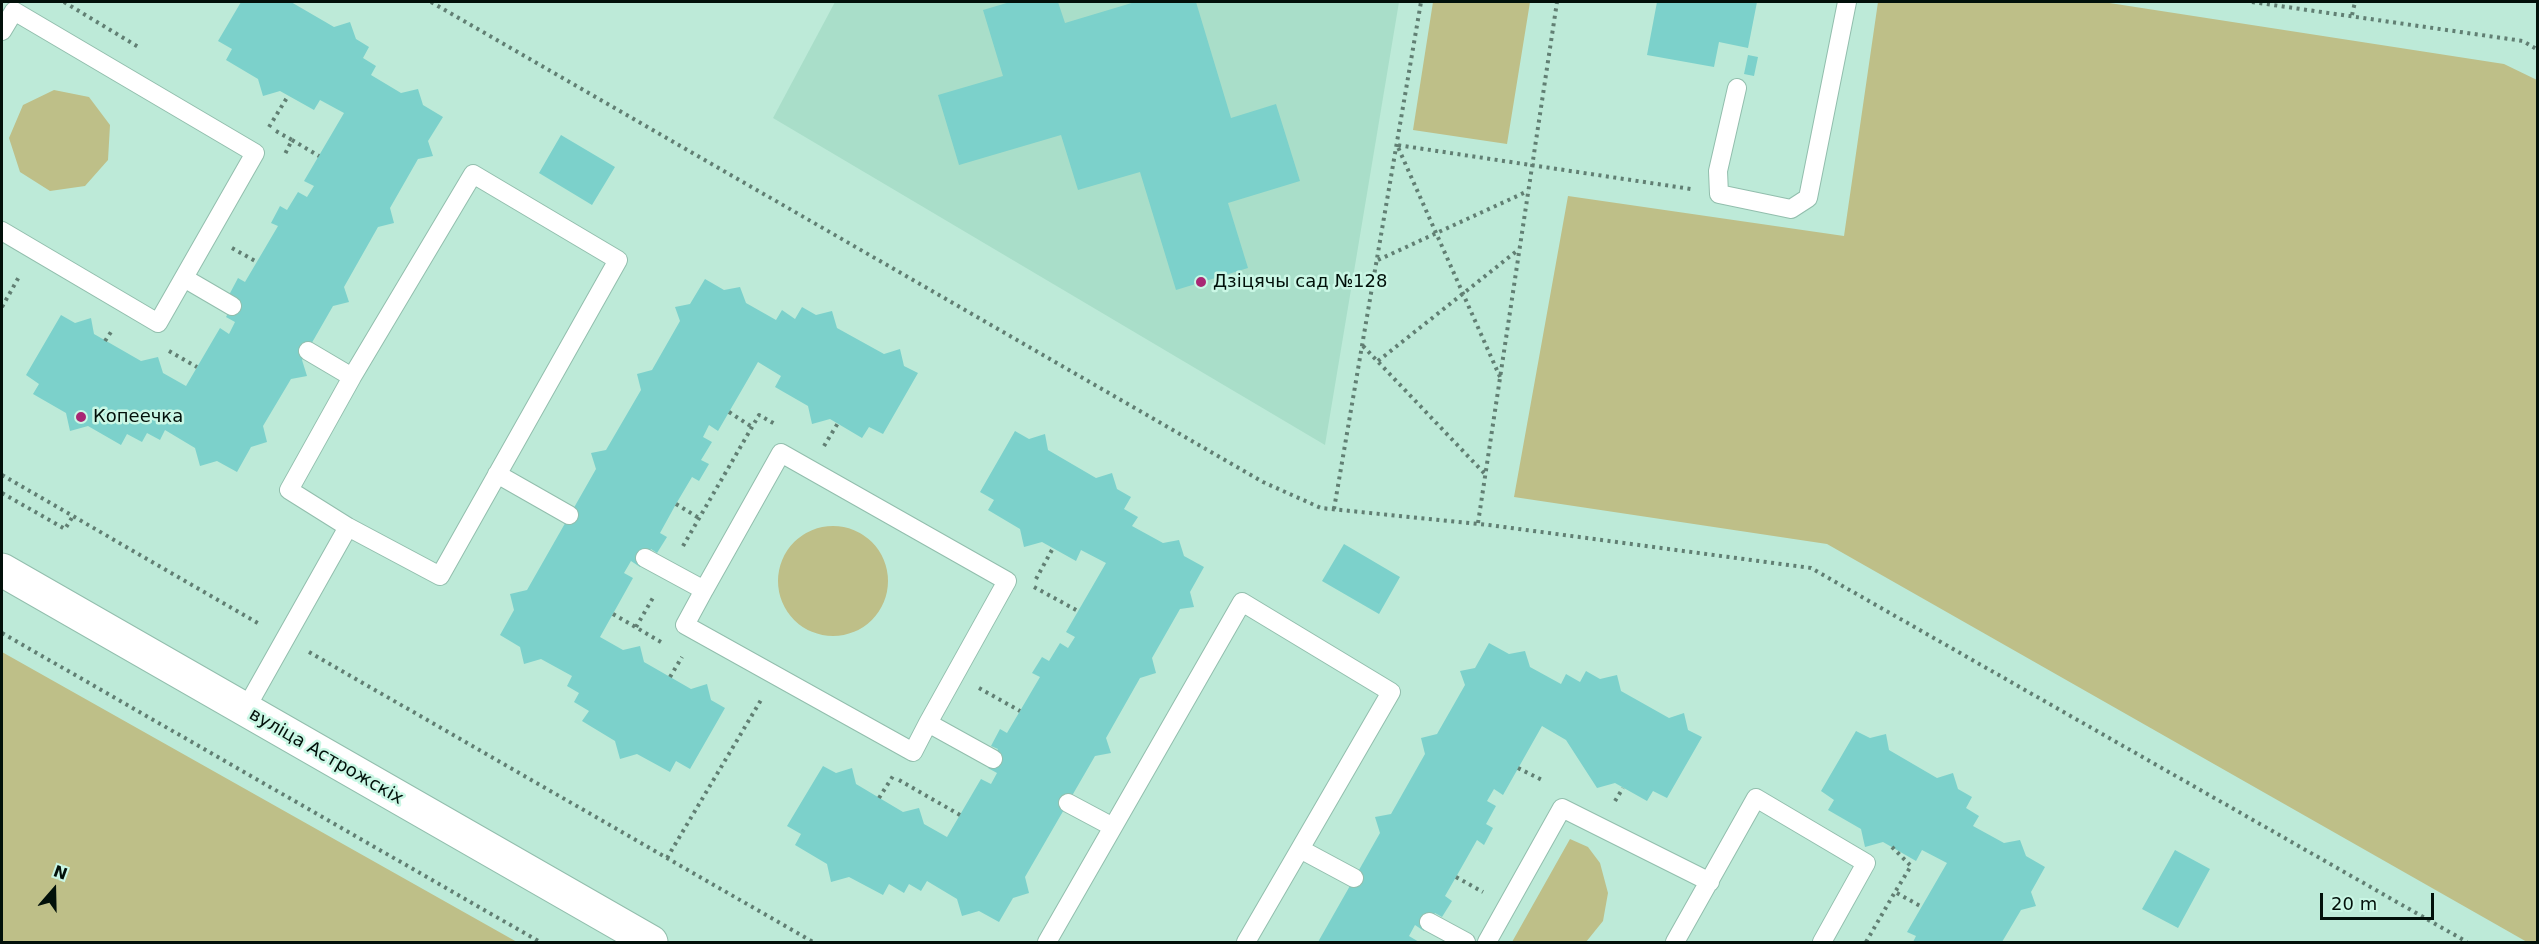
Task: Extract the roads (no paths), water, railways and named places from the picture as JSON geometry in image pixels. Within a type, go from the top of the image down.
[{"type":"street","name":"вуліца Астрожскіх","points":[[2,570],[651,942]]},
{"type":"lane","points":[[1737,88],[1718,171],[1719,194],[1791,208],[1808,198],[1847,2]]},
{"type":"lane","points":[[2,31],[14,11],[255,153],[158,323],[2,231]]},
{"type":"lane","points":[[473,174],[618,260],[497,474],[440,576],[348,527],[289,490],[352,377],[473,174]]},
{"type":"lane","points":[[184,278],[232,306]]},
{"type":"lane","points":[[308,351],[352,377]]},
{"type":"lane","points":[[781,453],[1007,581],[913,752],[685,625],[704,591],[781,453]]},
{"type":"lane","points":[[497,474],[569,515]]},
{"type":"lane","points":[[245,710],[348,527]]},
{"type":"lane","points":[[645,558],[704,591]]},
{"type":"lane","points":[[1047,942],[1242,602],[1391,692],[1246,942]]},
{"type":"lane","points":[[928,723],[993,759]]},
{"type":"lane","points":[[1675,942],[1756,798],[1866,863],[1822,942]]},
{"type":"lane","points":[[1068,803],[1113,827]]},
{"type":"lane","points":[[1487,942],[1562,808],[1710,882]]},
{"type":"lane","points":[[1300,849],[1354,879]]},
{"type":"lane","points":[[1430,922],[1466,942]]},
{"type":"place","name":"Дзіцячы сад №128","points":[[1201,282]]},
{"type":"place","name":"Копеечка","points":[[81,417]]}]
